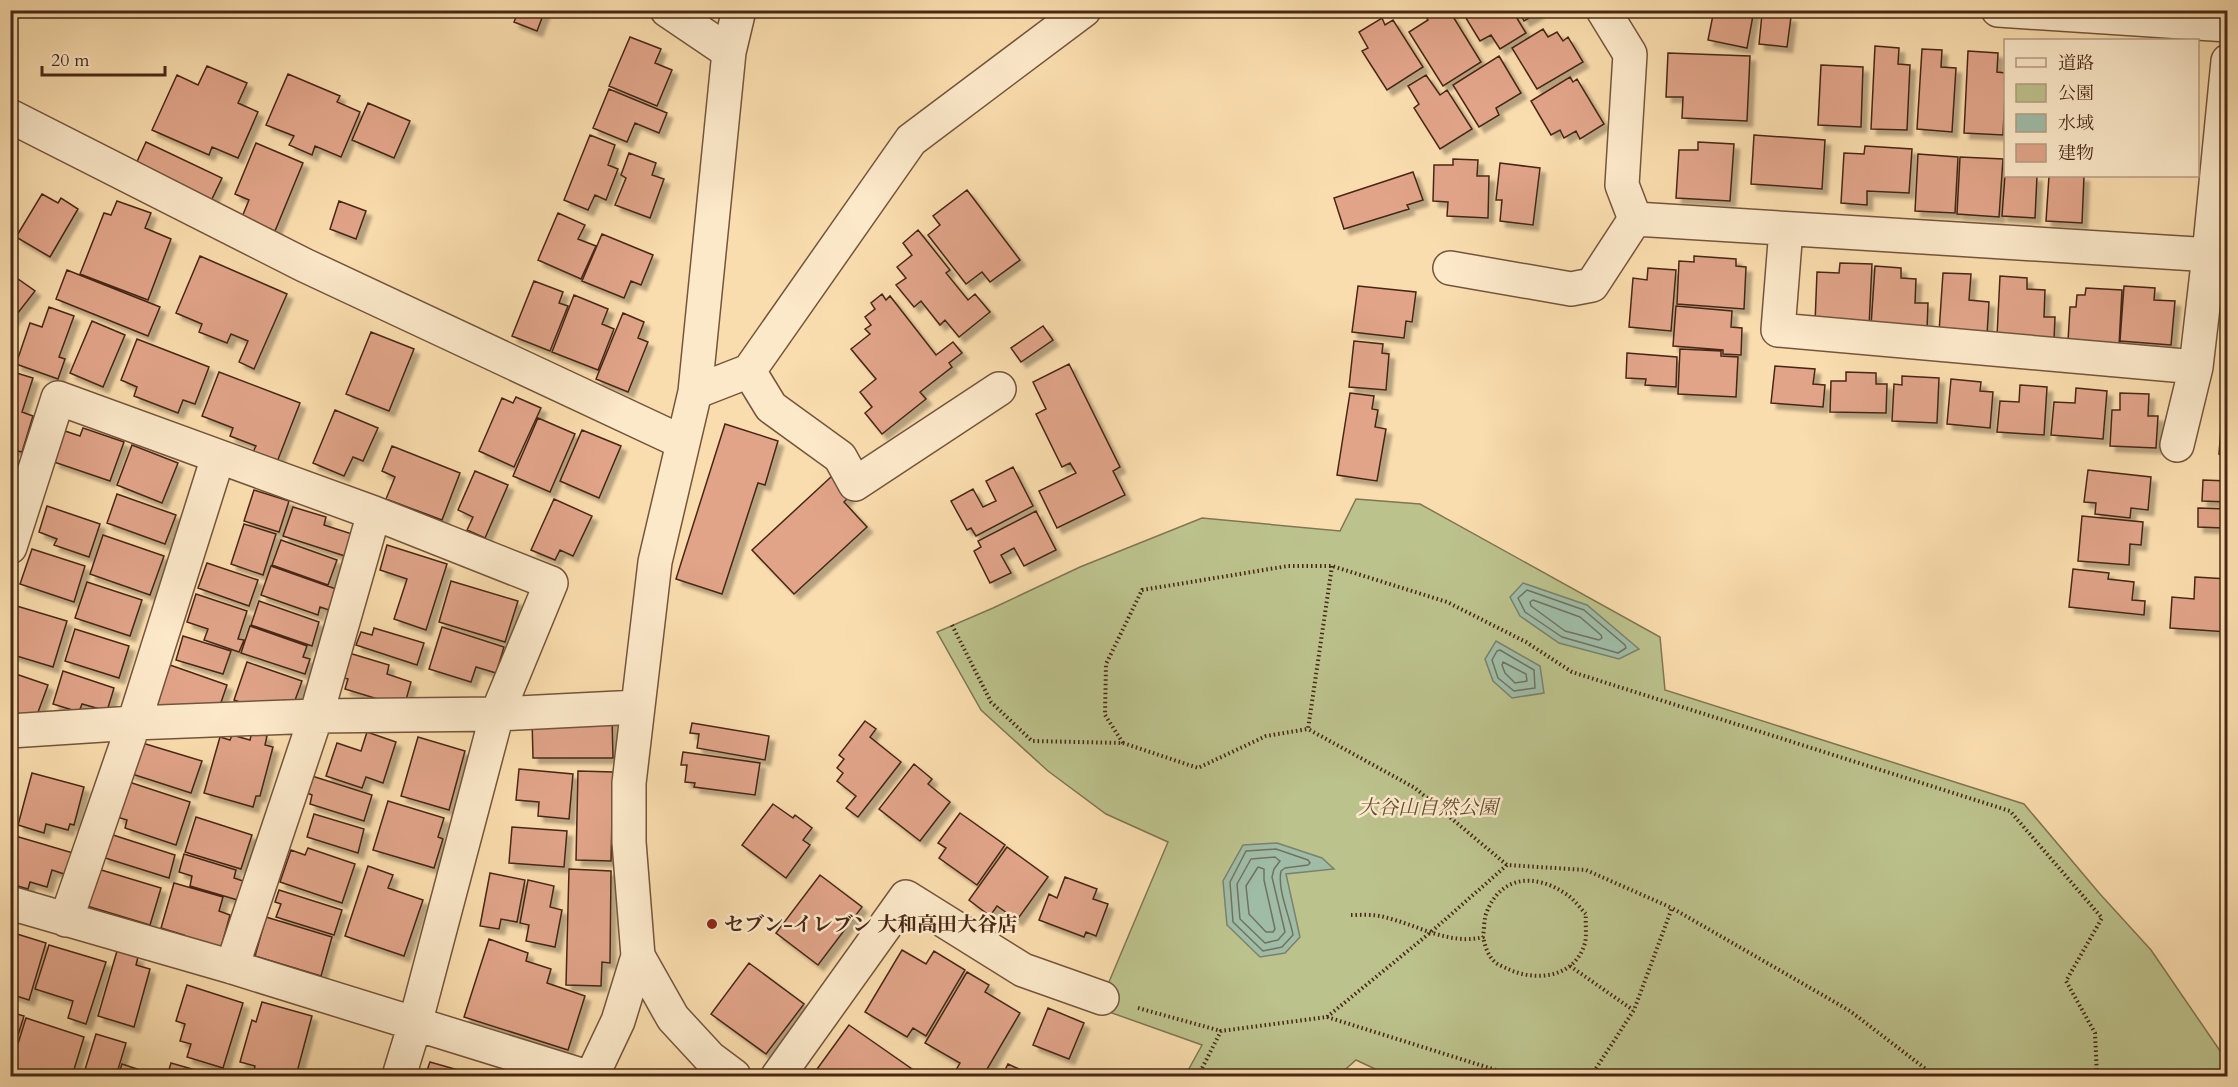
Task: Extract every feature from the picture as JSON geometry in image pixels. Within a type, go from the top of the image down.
[{"type":"street","points":[[667,10],[729,52]]},
{"type":"street","points":[[592,1077],[618,1021],[638,956],[629,842],[629,783],[655,562],[695,392],[729,52],[739,10]]},
{"type":"street","points":[[695,392],[749,371],[911,140],[1084,10]]},
{"type":"street","points":[[1603,10],[1630,54],[1622,185],[1635,219]]},
{"type":"street","points":[[1998,10],[2228,25]]},
{"type":"street","points":[[2177,445],[2196,367],[2218,255],[2228,61]]},
{"type":"street","points":[[10,116],[304,265],[682,442]]},
{"type":"street","points":[[1635,219],[2218,255]]},
{"type":"street","points":[[1450,268],[1571,289],[1592,285],[1635,219]]},
{"type":"street","points":[[1786,229],[1778,330],[2196,367]]},
{"type":"street","points":[[749,371],[771,407],[840,457],[855,484],[999,389]]},
{"type":"street","points":[[10,547],[58,398],[374,513],[551,583],[497,714],[399,1077]]},
{"type":"street","points":[[66,920],[134,723],[218,457]]},
{"type":"street","points":[[232,967],[316,716],[374,513]]},
{"type":"street","points":[[10,731],[134,723],[316,716],[497,714],[638,707]]},
{"type":"street","points":[[778,1077],[906,897],[1023,969],[1102,998]]},
{"type":"street","points":[[10,903],[232,967],[584,1077]]},
{"type":"street","points":[[638,956],[673,1018],[710,1058],[734,1077]]},
{"type":"path","points":[[1123,743],[1105,715],[1106,664],[1142,590],[1288,566],[1332,566],[1446,602],[1526,642],[1572,672],[2010,811],[2102,918],[2066,981],[2095,1033],[2097,1077]]},
{"type":"path","points":[[1308,729],[1332,566]]},
{"type":"path","points":[[952,625],[991,702],[1032,741],[1123,743],[1198,768],[1266,736],[1308,729],[1415,788],[1506,865],[1586,870],[1672,908],[1850,1011],[1935,1077]]},
{"type":"path","points":[[1327,1017],[1431,932],[1506,865]]},
{"type":"path","points":[[1515,880],[1542,881],[1568,894],[1586,914],[1586,942],[1577,958],[1570,966],[1546,977],[1523,976],[1496,963],[1486,949],[1483,937],[1486,914],[1500,891],[1515,880]]},
{"type":"path","points":[[1591,1077],[1634,1011],[1672,908]]},
{"type":"path","points":[[1351,915],[1382,916],[1431,932],[1470,940],[1483,937]]},
{"type":"path","points":[[1570,966],[1634,1011]]},
{"type":"path","points":[[1102,998],[1221,1031],[1327,1017],[1515,1077]]},
{"type":"path","points":[[1198,1077],[1221,1031]]},
{"type":"green space","name":"大谷山自然公園","points":[[1356,499],[1420,504],[1660,637],[1665,690],[2024,804],[2151,950],[2227,1061],[2227,1076],[1390,1076],[1356,1060],[1338,1076],[1185,1076],[1202,1045],[1098,1008],[1168,842],[1106,814],[1048,771],[981,710],[937,632],[1080,567],[1202,518],[1340,531]]},
{"type":"water","points":[[1523,583],[1587,605],[1639,649],[1619,659],[1559,643],[1520,616],[1510,597]]},
{"type":"water","points":[[1496,641],[1540,666],[1544,693],[1512,698],[1493,681],[1485,659]]},
{"type":"water","points":[[1277,843],[1322,858],[1334,869],[1286,874],[1300,937],[1285,953],[1260,957],[1227,925],[1223,881],[1243,845]]},
{"type":"building","points":[[519,10],[545,10],[537,31],[514,22]]},
{"type":"building","points":[[1435,10],[1449,10],[1481,62],[1443,86],[1409,32],[1428,20],[1425,16]]},
{"type":"building","points":[[1461,10],[1512,10],[1526,33],[1500,49],[1491,35],[1480,41]]},
{"type":"building","points":[[1518,10],[1537,10],[1538,13],[1524,21]]},
{"type":"building","points":[[1714,10],[1754,10],[1747,48],[1708,40]]},
{"type":"building","points":[[1762,14],[1791,17],[1787,47],[1759,44]]},
{"type":"building","points":[[1382,18],[1385,25],[1393,20],[1423,67],[1387,90],[1362,51],[1368,48],[1359,32]]},
{"type":"building","points":[[1543,29],[1548,37],[1557,32],[1563,41],[1568,37],[1583,62],[1537,89],[1512,48]]},
{"type":"building","points":[[630,37],[661,49],[655,63],[672,70],[657,106],[609,86]]},
{"type":"building","points":[[1875,46],[1899,48],[1898,64],[1910,65],[1907,130],[1871,129]]},
{"type":"building","points":[[1922,49],[1942,50],[1941,67],[1956,68],[1952,132],[1917,129]]},
{"type":"building","points":[[1968,51],[1998,53],[1997,72],[2004,73],[2003,135],[1964,133]]},
{"type":"building","points":[[1668,53],[1750,56],[1747,121],[1682,118],[1683,97],[1666,97]]},
{"type":"building","points":[[1499,56],[1521,93],[1496,108],[1499,115],[1479,127],[1453,85]]},
{"type":"building","points":[[1821,65],[1863,67],[1861,127],[1818,125]]},
{"type":"building","points":[[207,66],[247,83],[238,103],[258,112],[238,158],[212,147],[209,155],[152,130],[177,75],[198,85]]},
{"type":"building","points":[[288,74],[340,96],[337,102],[360,112],[341,157],[315,146],[312,155],[289,145],[294,136],[266,125]]},
{"type":"building","points":[[1426,75],[1440,95],[1447,90],[1472,129],[1440,149],[1414,108],[1419,104],[1408,86]]},
{"type":"building","points":[[1570,77],[1573,82],[1577,79],[1604,124],[1580,139],[1576,131],[1564,138],[1560,130],[1551,135],[1531,101]]},
{"type":"building","points":[[609,89],[667,113],[659,133],[635,123],[627,142],[593,128]]},
{"type":"building","points":[[368,103],[410,121],[394,158],[352,140]]},
{"type":"building","points":[[590,135],[615,145],[608,165],[618,169],[606,200],[595,195],[588,210],[564,200]]},
{"type":"building","points":[[1754,135],[1825,140],[1822,189],[1751,184]]},
{"type":"building","points":[[146,142],[222,178],[211,201],[135,166]]},
{"type":"building","points":[[1698,142],[1734,144],[1730,201],[1676,198],[1679,150],[1698,150]]},
{"type":"building","points":[[256,143],[303,163],[275,231],[242,217],[249,200],[235,194]]},
{"type":"building","points":[[1865,146],[1912,149],[1909,193],[1867,191],[1867,205],[1841,203],[1844,153],[1864,154]]},
{"type":"building","points":[[629,153],[656,163],[652,175],[664,179],[650,218],[615,205],[626,178],[621,175]]},
{"type":"building","points":[[1918,154],[1958,157],[1955,213],[1915,211]]},
{"type":"building","points":[[1960,157],[2003,159],[1999,217],[1957,214]]},
{"type":"building","points":[[1453,159],[1478,160],[1477,176],[1489,176],[1488,218],[1447,216],[1448,202],[1433,201],[1434,165],[1453,165]]},
{"type":"building","points":[[1500,163],[1540,168],[1533,225],[1500,221],[1502,200],[1496,200]]},
{"type":"building","points":[[1413,172],[1423,200],[1407,205],[1409,209],[1344,229],[1334,198]]},
{"type":"building","points":[[2005,177],[2037,177],[2035,218],[2002,216]]},
{"type":"building","points":[[2049,177],[2084,177],[2082,223],[2046,221]]},
{"type":"building","points":[[967,190],[1020,260],[990,282],[982,272],[966,284],[928,235],[940,225],[933,216]]},
{"type":"building","points":[[42,194],[58,203],[61,198],[78,209],[50,257],[16,237]]},
{"type":"building","points":[[117,201],[151,213],[145,228],[171,239],[148,300],[80,274],[104,213],[111,215]]},
{"type":"building","points":[[339,201],[366,211],[356,239],[330,229]]},
{"type":"building","points":[[558,213],[585,225],[578,239],[596,246],[581,279],[538,260]]},
{"type":"building","points":[[918,230],[950,270],[946,273],[968,300],[975,294],[990,312],[959,337],[945,320],[940,325],[921,301],[914,307],[896,285],[906,278],[897,267],[912,255],[903,243]]},
{"type":"building","points":[[602,234],[653,255],[641,285],[631,281],[624,298],[582,281]]},
{"type":"building","points":[[200,256],[287,294],[254,369],[239,362],[248,341],[231,334],[227,343],[199,332],[202,324],[176,313]]},
{"type":"building","points":[[1694,256],[1736,259],[1736,266],[1746,267],[1744,309],[1677,304],[1679,261],[1694,262]]},
{"type":"building","points":[[1840,263],[1872,264],[1869,326],[1815,323],[1817,272],[1839,273]]},
{"type":"building","points":[[1875,266],[1901,268],[1901,278],[1916,279],[1915,303],[1928,303],[1927,329],[1871,326]]},
{"type":"building","points":[[1648,268],[1676,270],[1671,331],[1629,327],[1633,278],[1647,280]]},
{"type":"building","points":[[67,270],[160,307],[148,336],[56,299]]},
{"type":"building","points":[[1943,273],[1971,274],[1969,300],[1989,302],[1987,335],[1939,332]]},
{"type":"building","points":[[10,275],[35,291],[10,323]]},
{"type":"building","points":[[2000,276],[2027,278],[2027,289],[2045,290],[2044,317],[2055,317],[2054,340],[1997,336]]},
{"type":"building","points":[[534,281],[563,292],[559,303],[568,306],[550,351],[512,336]]},
{"type":"building","points":[[1358,286],[1416,292],[1412,322],[1406,321],[1404,338],[1352,332]]},
{"type":"building","points":[[2124,286],[2155,288],[2154,300],[2175,301],[2171,345],[2120,341]]},
{"type":"building","points":[[2086,288],[2122,290],[2119,345],[2068,341],[2070,307],[2076,307],[2077,295],[2085,295]]},
{"type":"building","points":[[882,294],[886,300],[890,296],[936,355],[953,342],[962,353],[949,363],[952,367],[920,392],[926,399],[882,434],[865,413],[872,407],[860,392],[876,379],[851,349],[870,334],[865,329],[871,325],[865,317],[875,309],[871,303]]},
{"type":"building","points":[[574,295],[608,309],[602,324],[614,329],[598,370],[552,352]]},
{"type":"building","points":[[1676,306],[1732,311],[1731,327],[1742,328],[1741,355],[1723,354],[1723,350],[1673,346]]},
{"type":"building","points":[[49,307],[74,316],[59,357],[65,359],[58,379],[16,364],[30,323],[42,327]]},
{"type":"building","points":[[623,313],[644,322],[638,338],[648,342],[628,392],[596,379]]},
{"type":"building","points":[[92,321],[125,335],[103,387],[70,373]]},
{"type":"building","points":[[1043,326],[1053,340],[1021,362],[1011,348]]},
{"type":"building","points":[[371,332],[414,349],[389,411],[346,394]]},
{"type":"building","points":[[137,339],[209,367],[195,404],[183,400],[178,413],[134,396],[137,387],[121,380]]},
{"type":"building","points":[[1354,341],[1383,344],[1382,353],[1389,354],[1386,390],[1349,387]]},
{"type":"building","points":[[1680,349],[1721,351],[1721,356],[1738,357],[1736,397],[1678,394]]},
{"type":"building","points":[[1627,353],[1677,357],[1676,387],[1645,385],[1646,379],[1626,378]]},
{"type":"building","points":[[1069,364],[1120,467],[1113,471],[1125,495],[1057,528],[1039,491],[1076,473],[1070,463],[1062,467],[1036,414],[1046,409],[1033,382]]},
{"type":"building","points":[[1775,366],[1815,369],[1813,384],[1825,385],[1823,407],[1771,403]]},
{"type":"building","points":[[10,371],[33,378],[22,412],[33,416],[22,452],[10,449]]},
{"type":"building","points":[[219,372],[300,403],[277,462],[253,452],[256,446],[230,436],[233,428],[202,416]]},
{"type":"building","points":[[1846,372],[1876,373],[1876,384],[1887,384],[1886,413],[1830,412],[1831,381],[1846,381]]},
{"type":"building","points":[[1902,376],[1939,378],[1937,423],[1892,421],[1894,384],[1902,385]]},
{"type":"building","points":[[1951,379],[1981,382],[1980,391],[1993,392],[1990,428],[1947,424]]},
{"type":"building","points":[[2020,385],[2047,387],[2044,435],[1997,432],[2000,401],[2019,402]]},
{"type":"building","points":[[2076,388],[2107,391],[2103,439],[2051,435],[2054,402],[2075,403]]},
{"type":"building","points":[[1350,393],[1374,396],[1372,409],[1378,410],[1375,427],[1386,429],[1377,481],[1337,475]]},
{"type":"building","points":[[2120,393],[2149,394],[2148,416],[2158,416],[2156,448],[2110,446],[2112,410],[2120,410]]},
{"type":"building","points":[[516,397],[541,408],[514,467],[479,451],[502,398],[513,403]]},
{"type":"building","points":[[335,410],[378,428],[363,461],[353,457],[344,476],[313,463]]},
{"type":"building","points":[[2222,416],[2228,416],[2228,455],[2219,454]]},
{"type":"building","points":[[538,418],[575,434],[550,492],[513,476]]},
{"type":"building","points":[[725,424],[778,441],[765,485],[758,483],[722,594],[676,579]]},
{"type":"building","points":[[83,428],[124,442],[110,481],[54,462],[65,431],[80,436]]},
{"type":"building","points":[[582,430],[621,446],[599,498],[560,481]]},
{"type":"building","points":[[132,445],[178,463],[162,503],[117,485]]},
{"type":"building","points":[[392,446],[460,473],[442,520],[386,499],[395,477],[382,471]]},
{"type":"building","points":[[1013,467],[1033,506],[976,536],[971,528],[967,530],[951,501],[973,489],[983,507],[996,501],[986,481]]},
{"type":"building","points":[[2088,470],[2151,477],[2148,510],[2131,508],[2130,518],[2095,514],[2096,503],[2084,502]]},
{"type":"building","points":[[475,471],[508,485],[485,538],[467,530],[473,517],[458,510]]},
{"type":"building","points":[[832,476],[850,496],[844,502],[867,527],[794,594],[752,550]]},
{"type":"building","points":[[2203,480],[2228,481],[2228,502],[2202,501]]},
{"type":"building","points":[[254,490],[289,501],[279,532],[244,521]]},
{"type":"building","points":[[117,494],[176,515],[165,544],[107,523]]},
{"type":"building","points":[[554,499],[592,516],[573,556],[560,550],[555,560],[531,550]]},
{"type":"building","points":[[47,506],[100,524],[89,557],[54,545],[57,539],[39,532]]},
{"type":"building","points":[[293,507],[326,517],[324,525],[355,535],[348,557],[283,536]]},
{"type":"building","points":[[2198,508],[2228,509],[2228,546],[2222,546],[2223,528],[2198,527]]},
{"type":"building","points":[[1036,511],[1056,550],[1024,566],[1014,548],[1001,555],[1011,573],[990,583],[974,551],[981,547],[978,541]]},
{"type":"building","points":[[2082,516],[2143,522],[2141,545],[2130,544],[2129,565],[2078,561]]},
{"type":"building","points":[[244,524],[276,534],[263,575],[231,564]]},
{"type":"building","points":[[103,535],[164,556],[150,595],[90,574]]},
{"type":"building","points":[[281,540],[337,560],[328,585],[272,565]]},
{"type":"building","points":[[387,545],[447,564],[426,630],[394,619],[407,579],[380,570]]},
{"type":"building","points":[[32,549],[85,566],[74,602],[20,584]]},
{"type":"building","points":[[207,563],[258,580],[249,606],[198,588]]},
{"type":"building","points":[[271,566],[336,589],[329,610],[320,607],[318,615],[261,595]]},
{"type":"building","points":[[2073,569],[2109,573],[2108,579],[2134,582],[2132,600],[2145,601],[2144,615],[2069,607]]},
{"type":"building","points":[[2195,577],[2228,579],[2228,632],[2170,628],[2172,597],[2194,599]]},
{"type":"building","points":[[451,581],[518,601],[505,642],[439,622]]},
{"type":"building","points":[[87,582],[142,600],[130,636],[75,618]]},
{"type":"building","points":[[196,594],[247,611],[238,639],[244,640],[239,652],[204,640],[208,629],[187,622]]},
{"type":"building","points":[[259,601],[319,622],[312,646],[251,625]]},
{"type":"building","points":[[10,604],[67,621],[53,667],[10,654],[12,641],[10,640]]},
{"type":"building","points":[[250,626],[307,646],[303,657],[310,659],[305,674],[241,653]]},
{"type":"building","points":[[442,627],[504,647],[496,673],[476,667],[471,682],[429,669]]},
{"type":"building","points":[[374,628],[424,643],[417,665],[356,645],[361,632],[372,635]]},
{"type":"building","points":[[75,629],[129,646],[119,678],[65,661]]},
{"type":"building","points":[[183,636],[231,651],[223,674],[176,660]]},
{"type":"building","points":[[349,653],[389,665],[387,674],[411,682],[404,707],[345,689],[348,679],[341,677]]},
{"type":"building","points":[[247,662],[302,681],[294,703],[284,700],[279,715],[234,700]]},
{"type":"building","points":[[170,665],[227,685],[216,717],[185,716],[156,705]]},
{"type":"building","points":[[63,671],[114,688],[107,711],[82,704],[79,712],[53,704]]},
{"type":"building","points":[[10,672],[48,685],[34,723],[10,715]]},
{"type":"building","points":[[612,718],[613,758],[533,758],[532,719]]},
{"type":"building","points":[[865,721],[876,729],[870,737],[901,762],[858,817],[846,808],[856,796],[837,781],[843,773],[837,768],[844,759],[839,755]]},
{"type":"building","points":[[692,723],[769,736],[765,760],[697,748],[699,734],[690,733]]},
{"type":"building","points":[[252,731],[267,736],[265,745],[273,747],[260,796],[256,796],[253,807],[204,793],[220,737],[230,740],[232,735],[250,740]]},
{"type":"building","points":[[367,732],[396,742],[383,783],[366,777],[362,788],[326,776],[337,743],[361,751]]},
{"type":"building","points":[[418,737],[465,751],[449,810],[401,796]]},
{"type":"building","points":[[139,742],[202,761],[191,793],[129,773]]},
{"type":"building","points":[[683,752],[760,763],[755,795],[694,787],[695,783],[685,782],[687,765],[681,765]]},
{"type":"building","points":[[914,764],[932,779],[928,784],[950,802],[920,841],[879,809]]},
{"type":"building","points":[[519,769],[573,774],[569,819],[538,816],[539,802],[516,800]]},
{"type":"building","points":[[578,771],[613,772],[611,861],[576,860]]},
{"type":"building","points":[[32,773],[84,787],[74,825],[70,824],[68,830],[46,824],[44,833],[18,825]]},
{"type":"building","points":[[312,776],[372,795],[364,821],[310,804],[312,795],[307,793]]},
{"type":"building","points":[[129,782],[190,802],[176,845],[125,828],[127,820],[117,817]]},
{"type":"building","points":[[388,801],[444,818],[438,837],[443,839],[434,868],[373,850]]},
{"type":"building","points":[[773,804],[793,818],[795,815],[812,828],[803,840],[810,845],[786,878],[742,845]]},
{"type":"building","points":[[960,813],[1005,845],[977,885],[939,858],[946,848],[938,843]]},
{"type":"building","points":[[314,814],[364,829],[358,853],[307,837]]},
{"type":"building","points":[[196,817],[252,835],[241,869],[185,852]]},
{"type":"building","points":[[512,827],[567,831],[564,867],[509,863]]},
{"type":"building","points":[[110,834],[175,855],[169,878],[102,857]]},
{"type":"building","points":[[12,835],[73,853],[67,875],[52,870],[47,887],[30,882],[28,889],[14,885],[16,877],[10,876]]},
{"type":"building","points":[[1007,847],[1048,877],[1017,920],[997,906],[990,916],[969,900]]},
{"type":"building","points":[[308,848],[355,864],[342,903],[280,882],[291,850],[305,855]]},
{"type":"building","points":[[184,854],[236,870],[234,878],[246,882],[241,901],[190,886],[192,876],[179,872]]},
{"type":"building","points":[[368,866],[393,875],[388,888],[423,900],[404,956],[345,936]]},
{"type":"building","points":[[98,869],[161,888],[150,925],[87,906]]},
{"type":"building","points":[[569,869],[611,871],[610,963],[602,962],[601,986],[566,985]]},
{"type":"building","points":[[490,873],[525,880],[517,922],[501,919],[499,929],[480,926]]},
{"type":"building","points":[[820,875],[862,907],[818,965],[776,933]]},
{"type":"building","points":[[1065,877],[1097,889],[1093,899],[1108,904],[1096,936],[1086,932],[1084,937],[1039,920],[1049,894],[1057,898]]},
{"type":"building","points":[[528,880],[554,886],[550,907],[562,910],[555,947],[526,941],[529,925],[520,923]]},
{"type":"building","points":[[174,883],[223,897],[219,911],[230,915],[220,951],[183,941],[184,935],[161,928]]},
{"type":"building","points":[[279,890],[342,910],[334,935],[276,917],[281,904],[275,902]]},
{"type":"building","points":[[266,917],[332,937],[321,976],[255,956]]},
{"type":"building","points":[[17,934],[46,943],[29,1000],[10,994],[10,957]]},
{"type":"building","points":[[489,939],[528,953],[526,961],[551,969],[547,983],[585,996],[568,1050],[464,1017]]},
{"type":"building","points":[[49,945],[106,962],[86,1024],[68,1018],[73,1001],[35,989]]},
{"type":"building","points":[[902,950],[926,964],[934,951],[965,970],[926,1036],[913,1028],[907,1037],[865,1012]]},
{"type":"building","points":[[117,951],[138,957],[136,965],[150,969],[134,1027],[98,1016]]},
{"type":"building","points":[[749,963],[804,1004],[766,1054],[711,1014]]},
{"type":"building","points":[[967,972],[989,985],[985,992],[1020,1013],[983,1076],[967,1076],[956,1070],[960,1063],[925,1043]]},
{"type":"building","points":[[187,985],[243,1003],[223,1068],[187,1057],[191,1044],[180,1041],[185,1024],[176,1021]]},
{"type":"building","points":[[262,1002],[312,1016],[297,1072],[288,1070],[286,1076],[243,1076],[244,1072],[253,1075],[255,1066],[240,1062],[252,1020],[256,1022]]},
{"type":"building","points":[[1048,1008],[1084,1023],[1069,1059],[1033,1045]]},
{"type":"building","points":[[10,1012],[24,1016],[10,1060]]},
{"type":"building","points":[[26,1018],[84,1037],[72,1076],[10,1076],[10,1069]]},
{"type":"building","points":[[849,1025],[922,1076],[812,1076]]},
{"type":"building","points":[[96,1034],[126,1043],[116,1076],[83,1076]]},
{"type":"building","points":[[430,1062],[479,1076],[425,1076]]},
{"type":"building","points":[[171,1063],[216,1076],[167,1076]]},
{"type":"building","points":[[122,1064],[158,1076],[118,1076]]},
{"type":"building","points":[[1008,1064],[1034,1076],[1002,1076]]},
{"type":"place","name":"セブン-イレブン 大和高田大谷店","points":[[712,924]]}]
